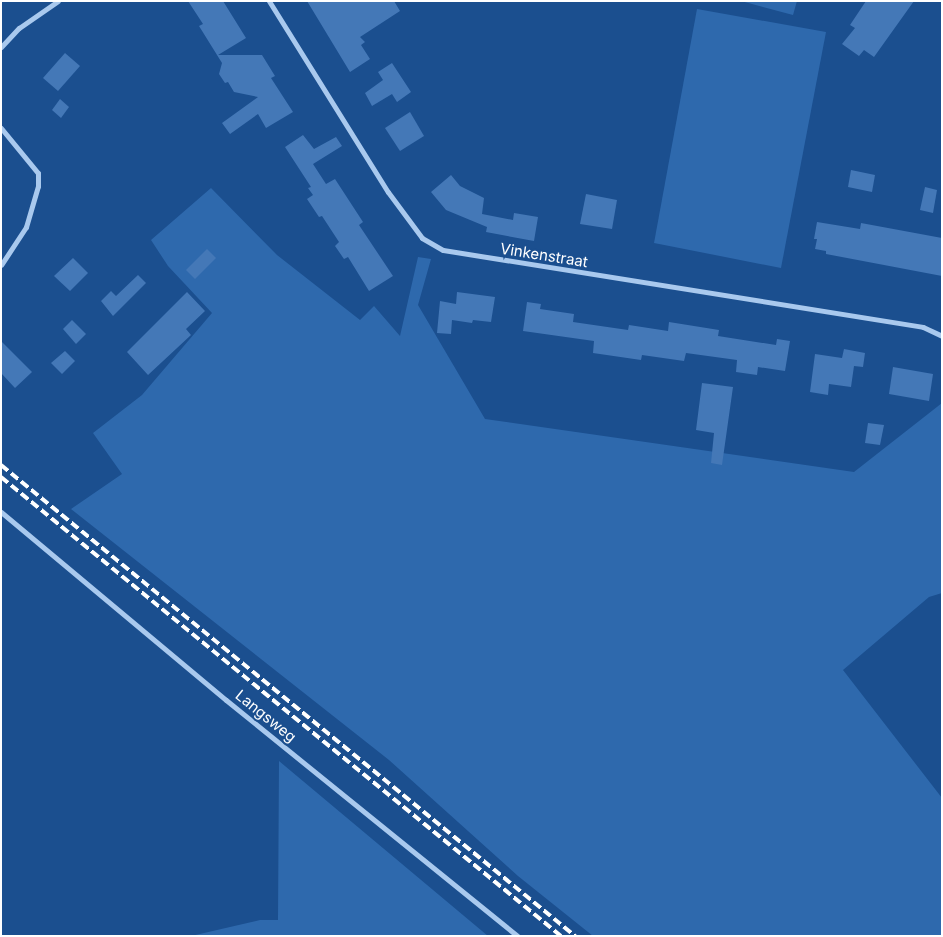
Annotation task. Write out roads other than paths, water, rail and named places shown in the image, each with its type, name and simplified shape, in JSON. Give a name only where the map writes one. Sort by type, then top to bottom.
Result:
[{"type":"street","points":[[1,47],[18,28],[58,1]]},
{"type":"street","name":"Vinkenstraat","points":[[268,1],[388,192],[422,238],[443,250],[923,328],[942,336]]},
{"type":"street","points":[[1,128],[38,172],[38,186],[26,227],[1,265]]},
{"type":"street","name":"Langsweg","points":[[1,512],[226,700],[517,936]]},
{"type":"railway","points":[[1,465],[575,936]]},
{"type":"railway","points":[[1,477],[561,936]]}]
